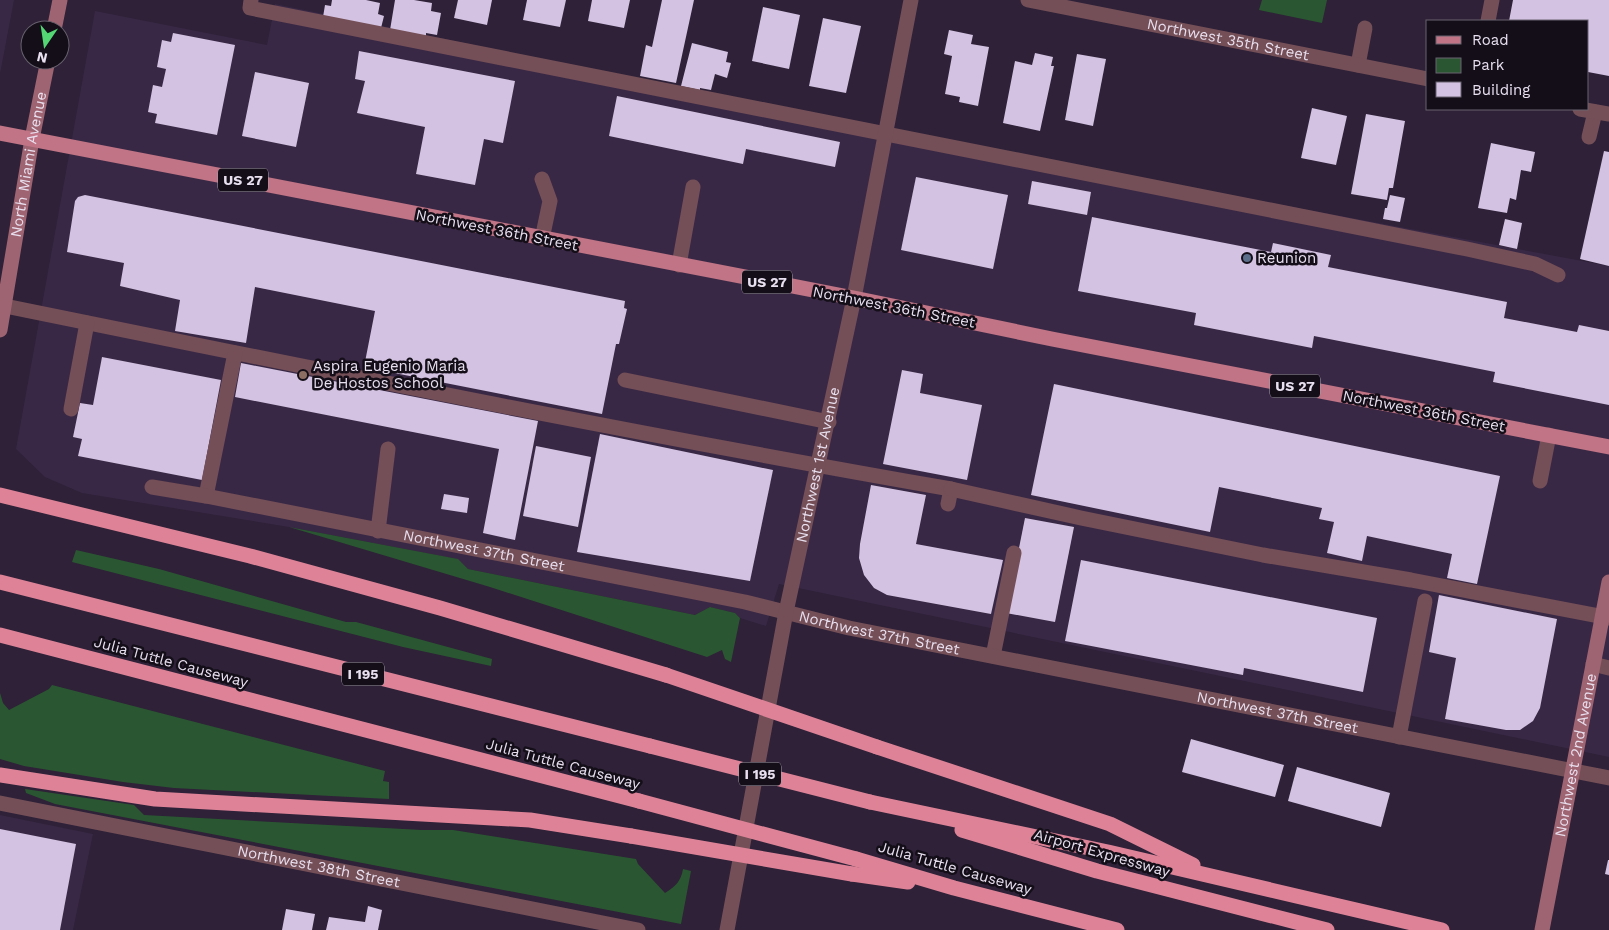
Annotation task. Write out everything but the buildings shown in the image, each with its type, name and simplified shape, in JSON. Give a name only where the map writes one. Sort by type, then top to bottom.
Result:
[{"type":"highway","points":[[0,495],[250,556],[440,608],[666,675],[1110,824],[1217,877]]},
{"type":"highway","name":"I 195","points":[[0,582],[870,802]]},
{"type":"highway","name":"Julia Tuttle Causeway","points":[[0,635],[638,801],[856,859],[954,888],[1117,930]]},
{"type":"highway","points":[[0,775],[154,799],[530,820],[852,874],[954,888]]},
{"type":"highway","points":[[870,802],[1108,852],[1442,930]]},
{"type":"highway","name":"Airport Expressway","points":[[870,802],[1096,871],[1327,930]]},
{"type":"main road","name":"US 27","points":[[0,133],[32,139]]},
{"type":"main road","name":"Northwest 36th Street","points":[[32,139],[854,298],[1609,447]]},
{"type":"street","points":[[56,20],[60,0]]},
{"type":"street","points":[[251,0],[250,8],[886,135],[1467,248],[1535,264],[1558,275]]},
{"type":"street","name":"Northwest 1st Avenue","points":[[726,930],[786,612],[829,422],[911,0]]},
{"type":"street","name":"Northwest 35th Street","points":[[1028,0],[1426,79]]},
{"type":"street","points":[[1488,20],[1492,0]]},
{"type":"street","points":[[1358,65],[1365,28]]},
{"type":"street","name":"North Miami Avenue","points":[[0,330],[32,139],[46,70]]},
{"type":"street","points":[[1589,137],[1595,112]]},
{"type":"street","points":[[542,179],[550,201],[542,239]]},
{"type":"street","points":[[679,265],[693,186]]},
{"type":"street","points":[[5,306],[235,353],[819,466],[951,489],[1263,555],[1410,580],[1606,618]]},
{"type":"street","points":[[71,409],[87,323]]},
{"type":"street","points":[[206,496],[235,353]]},
{"type":"street","points":[[624,380],[829,422]]},
{"type":"street","points":[[1540,481],[1550,435]]},
{"type":"street","points":[[378,531],[388,449]]},
{"type":"street","name":"Northwest 37th Street","points":[[152,487],[745,602],[849,628],[1609,778]]},
{"type":"street","points":[[948,504],[951,489]]},
{"type":"street","points":[[993,656],[1014,554]]},
{"type":"street","name":"Northwest 2nd Avenue","points":[[1542,930],[1593,664],[1606,618],[1609,582]]},
{"type":"street","points":[[1399,737],[1425,601]]},
{"type":"street","points":[[1593,664],[1609,668]]},
{"type":"street","name":"Northwest 38th Street","points":[[0,803],[638,930]]},
{"type":"shaded area","points":[[0,0],[14,0],[0,74]]},
{"type":"shaded area","points":[[275,4],[800,112],[1609,266],[1609,757],[779,584],[766,626],[740,618],[735,613],[710,607],[695,615],[468,569],[457,559],[289,527],[82,493],[45,477],[16,449],[95,11],[267,45]]},
{"type":"shaded area","points":[[0,815],[93,834],[73,930],[0,930]]},
{"type":"green space","points":[[1262,0],[1327,0],[1322,23],[1259,10]]},
{"type":"green space","points":[[289,527],[458,559],[468,569],[695,615],[710,607],[735,613],[740,618],[731,662],[725,659],[722,650],[707,657],[490,587]]},
{"type":"green space","points":[[76,550],[159,569],[346,622],[356,622],[492,659],[491,666],[403,647],[72,562]]},
{"type":"green space","points":[[52,685],[385,771],[383,781],[389,782],[389,799],[174,788],[24,766],[0,759],[0,693],[3,703],[9,710],[49,689]]},
{"type":"green space","points":[[25,789],[134,805],[144,815],[422,830],[453,830],[636,859],[638,864],[665,893],[677,883],[683,869],[691,871],[681,924],[55,804],[26,793]]},
{"type":"place","name":"Reunion","points":[[1247,258]]},
{"type":"place","name":"Aspira Eugenio Maria De Hostos School","points":[[303,375]]}]
